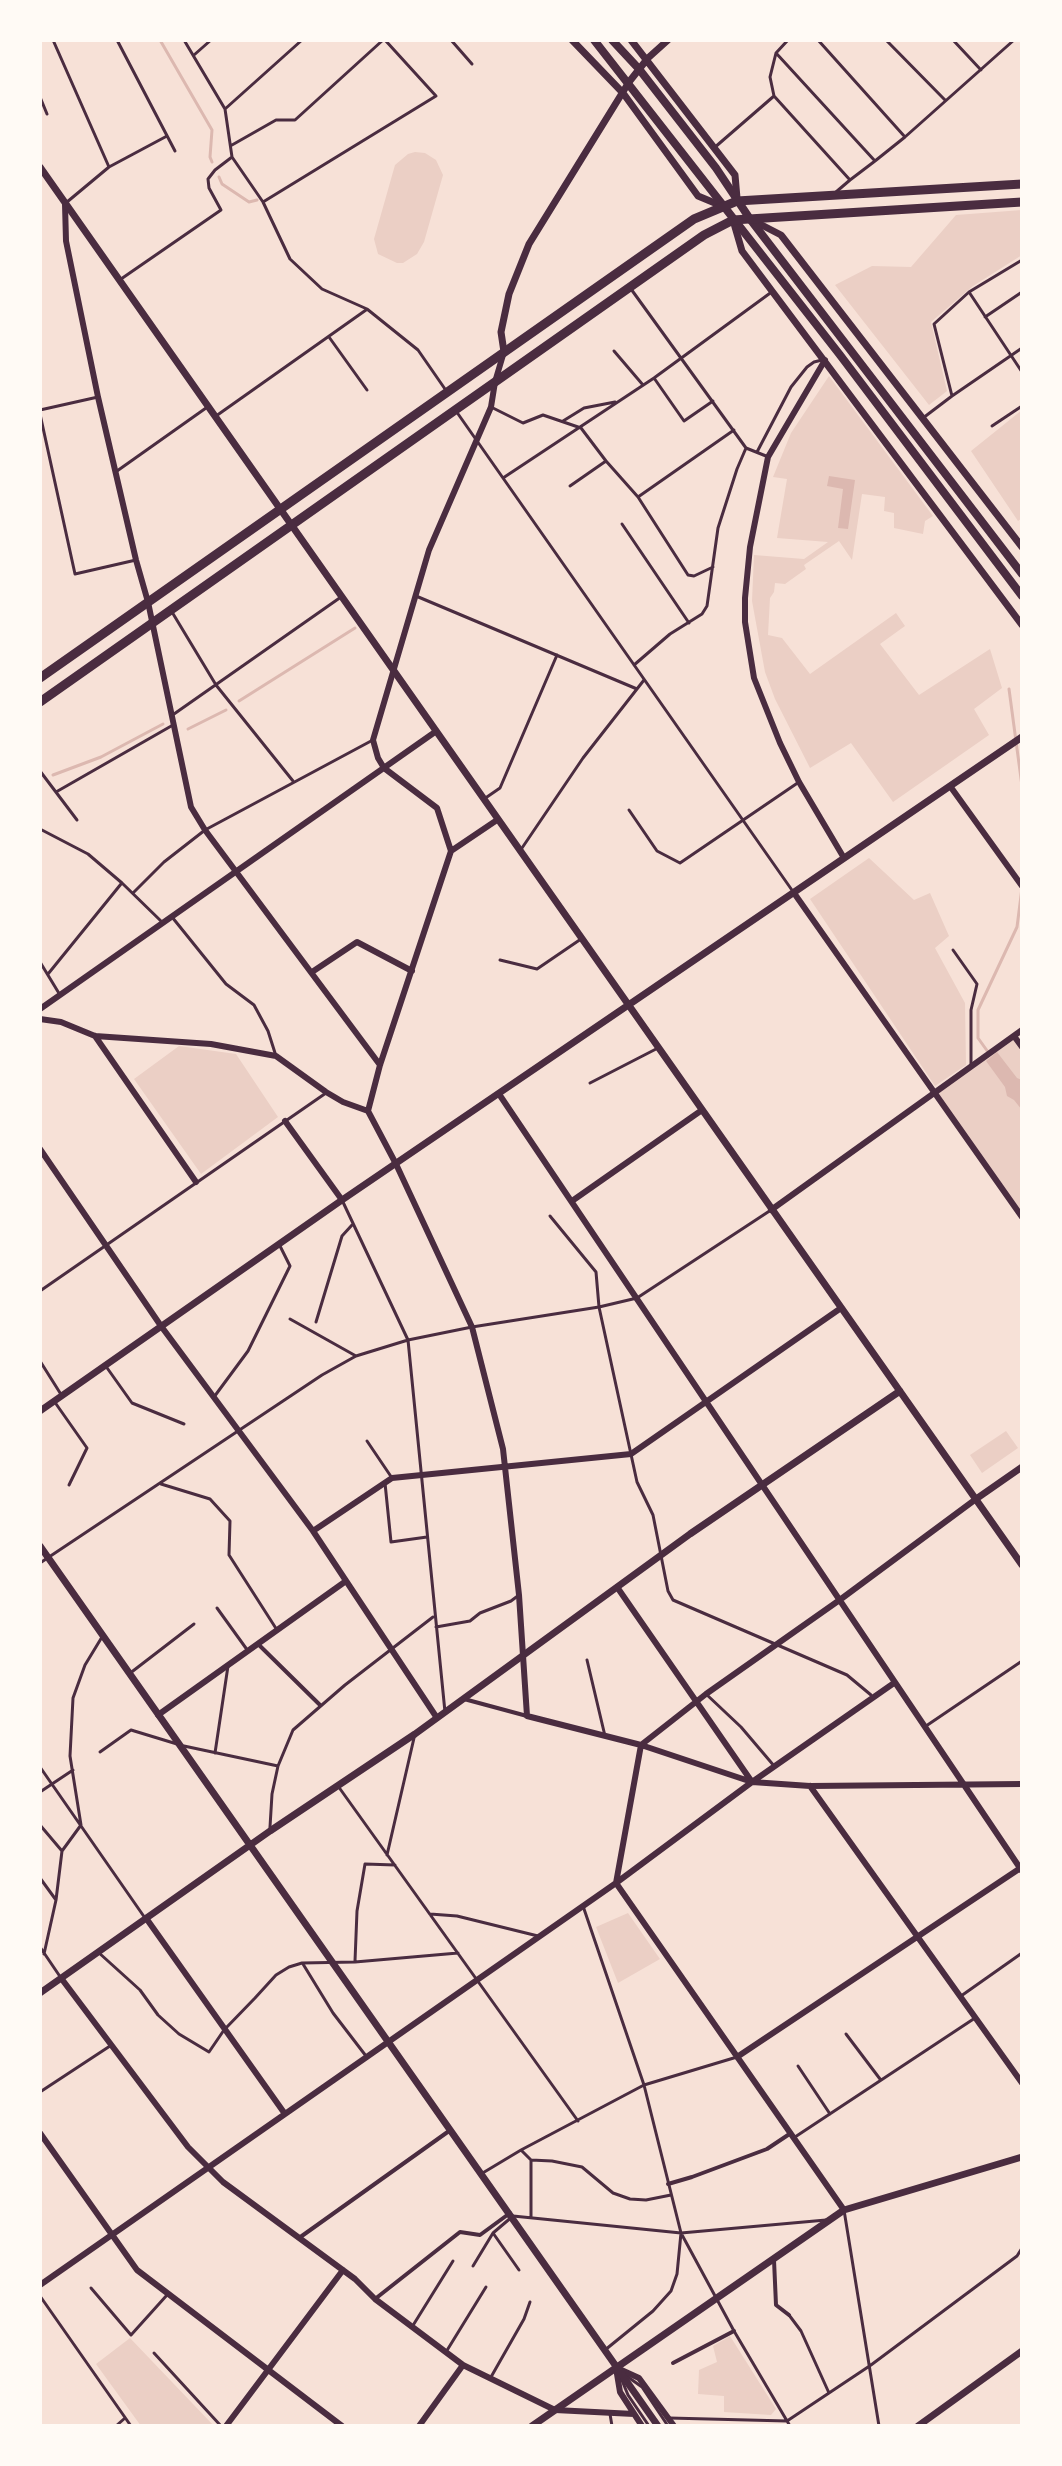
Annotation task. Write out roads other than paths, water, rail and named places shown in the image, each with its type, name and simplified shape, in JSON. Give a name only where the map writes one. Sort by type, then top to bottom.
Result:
[{"type":"main road","points":[[594,40],[840,355],[1022,596]]},
{"type":"main road","points":[[612,40],[639,69],[716,168],[750,219],[1022,574]]},
{"type":"main road","points":[[42,674],[694,219],[737,201],[1022,184]]},
{"type":"main road","points":[[40,702],[704,235],[733,220],[1022,202]]},
{"type":"street","points":[[572,40],[623,93],[698,196],[722,206]]},
{"type":"street","points":[[631,40],[648,58],[735,175],[737,201]]},
{"type":"street","points":[[368,1111],[380,1065],[451,851],[437,808],[384,768],[373,740],[429,550],[491,407],[504,352],[501,332],[509,294],[529,244],[629,82],[648,58],[668,40]]},
{"type":"street","points":[[40,167],[1022,1565]]},
{"type":"street","points":[[65,204],[66,241],[98,397],[148,602],[191,807],[380,1065]]},
{"type":"street","points":[[750,219],[781,235],[1022,547]]},
{"type":"street","points":[[733,220],[742,251],[1022,625]]},
{"type":"street","points":[[825,360],[768,457],[750,547],[745,622],[754,678],[799,782],[844,858]]},
{"type":"street","points":[[40,1009],[435,732]]},
{"type":"street","points":[[40,1411],[342,1200],[1022,737]]},
{"type":"street","points":[[950,786],[1022,886]]},
{"type":"street","points":[[451,851],[497,820]]},
{"type":"street","points":[[794,893],[1022,1217]]},
{"type":"street","points":[[312,972],[357,942],[412,971]]},
{"type":"street","points":[[40,1019],[61,1022],[95,1036],[211,1044],[276,1056],[326,1092],[368,1111],[472,1327],[503,1449],[519,1595],[527,1716]]},
{"type":"street","points":[[771,1210],[1022,1030]]},
{"type":"street","points":[[95,1036],[196,1182]]},
{"type":"street","points":[[1014,1036],[1022,1047]]},
{"type":"street","points":[[499,1094],[841,1599],[923,1728],[1021,1869],[737,2057]]},
{"type":"street","points":[[572,1201],[702,1110]]},
{"type":"street","points":[[285,1121],[342,1200]]},
{"type":"street","points":[[40,1149],[161,1326],[313,1531],[437,1718]]},
{"type":"street","points":[[313,1531],[389,1480],[631,1454],[841,1308]]},
{"type":"street","points":[[40,1993],[270,1831],[415,1734],[617,1587],[900,1391]]},
{"type":"street","points":[[844,2210],[616,1883],[641,1745],[706,1694],[1022,1467]]},
{"type":"street","points":[[40,1546],[658,2426]]},
{"type":"street","points":[[158,1715],[346,1581]]},
{"type":"street","points":[[617,1587],[752,1782]]},
{"type":"street","points":[[258,1644],[320,1705]]},
{"type":"street","points":[[40,2285],[616,1883],[752,1782],[894,1683]]},
{"type":"street","points":[[464,1699],[641,1745],[752,1782],[810,1786],[1022,1784]]},
{"type":"street","points":[[810,1786],[1022,2083]]},
{"type":"street","points":[[146,1918],[285,2114]]},
{"type":"street","points":[[61,1978],[188,2147],[223,2182],[343,2270],[375,2299],[463,2365],[555,2410],[634,2414]]},
{"type":"street","points":[[299,2238],[449,2131]]},
{"type":"street","points":[[40,2133],[137,2270],[342,2426]]},
{"type":"street","points":[[668,2184],[767,2149],[793,2135]]},
{"type":"street","points":[[532,2426],[717,2301],[844,2210],[1022,2157]]},
{"type":"street","points":[[375,2299],[460,2232],[480,2235],[512,2215]]},
{"type":"street","points":[[774,2258],[776,2305],[789,2315]]},
{"type":"street","points":[[224,2426],[270,2370],[343,2270]]},
{"type":"street","points":[[673,2363],[734,2331]]},
{"type":"street","points":[[918,2426],[1022,2351]]},
{"type":"street","points":[[419,2426],[463,2365]]},
{"type":"street","points":[[616,2368],[620,2392],[642,2426]]},
{"type":"street","points":[[616,2368],[639,2378],[674,2426]]},
{"type":"lane","points":[[53,40],[109,167]]},
{"type":"lane","points":[[117,40],[175,151]]},
{"type":"lane","points":[[184,40],[225,109],[232,157],[263,202],[290,259],[322,289],[367,309],[418,350],[447,392]]},
{"type":"lane","points":[[194,55],[211,40]]},
{"type":"lane","points":[[225,109],[302,40]]},
{"type":"lane","points":[[230,146],[276,120],[295,120],[384,40],[436,96],[263,202]]},
{"type":"lane","points":[[451,40],[472,64]]},
{"type":"lane","points":[[788,40],[776,53],[770,77],[774,96],[850,180]]},
{"type":"lane","points":[[818,40],[905,137]]},
{"type":"lane","points":[[886,40],[945,101]]},
{"type":"lane","points":[[953,40],[981,70]]},
{"type":"lane","points":[[833,196],[1014,40]]},
{"type":"lane","points":[[776,53],[875,161]]},
{"type":"lane","points":[[714,148],[774,96]]},
{"type":"lane","points":[[40,97],[47,114]]},
{"type":"lane","points":[[65,204],[109,167],[167,136]]},
{"type":"lane","points":[[120,280],[221,210],[209,188],[208,179],[232,157]]},
{"type":"lane","points":[[952,396],[934,324],[969,292],[1022,260]]},
{"type":"lane","points":[[630,287],[746,448],[768,457]]},
{"type":"lane","points":[[503,478],[654,378],[773,291]]},
{"type":"lane","points":[[969,292],[1022,372]]},
{"type":"lane","points":[[985,317],[1022,292]]},
{"type":"lane","points":[[216,416],[367,309]]},
{"type":"lane","points":[[329,337],[367,390]]},
{"type":"lane","points":[[923,418],[1022,348]]},
{"type":"lane","points":[[614,351],[643,385]]},
{"type":"lane","points":[[757,452],[791,387],[814,362],[825,360]]},
{"type":"lane","points":[[654,378],[684,421],[713,401]]},
{"type":"lane","points":[[98,397],[40,412],[75,574],[136,560]]},
{"type":"lane","points":[[563,421],[584,408],[617,402]]},
{"type":"lane","points":[[115,472],[209,406]]},
{"type":"lane","points":[[992,426],[1022,406]]},
{"type":"lane","points":[[491,407],[523,423],[543,415],[581,428],[638,497],[688,575],[694,576],[713,567]]},
{"type":"lane","points":[[456,410],[794,893]]},
{"type":"lane","points":[[638,497],[734,430]]},
{"type":"lane","points":[[634,665],[707,606],[724,506],[746,448]]},
{"type":"lane","points":[[570,486],[606,461]]},
{"type":"lane","points":[[622,524],[689,623]]},
{"type":"lane","points":[[416,596],[637,689]]},
{"type":"lane","points":[[56,792],[172,721],[216,685],[341,597]]},
{"type":"lane","points":[[171,610],[216,685],[293,781]]},
{"type":"lane","points":[[483,800],[500,788],[557,655]]},
{"type":"lane","points":[[519,851],[583,758],[644,680]]},
{"type":"lane","points":[[133,893],[164,862],[205,830],[373,740]]},
{"type":"lane","points":[[40,771],[77,820]]},
{"type":"lane","points":[[629,810],[657,851],[680,863],[799,782]]},
{"type":"lane","points":[[40,829],[88,854],[163,923]]},
{"type":"lane","points":[[48,974],[122,883]]},
{"type":"lane","points":[[172,916],[226,984],[254,1005],[268,1031],[276,1056]]},
{"type":"lane","points":[[500,960],[537,969],[581,939]]},
{"type":"lane","points":[[953,950],[977,984],[971,1010],[971,1066]]},
{"type":"lane","points":[[40,962],[60,995]]},
{"type":"lane","points":[[590,1083],[658,1048]]},
{"type":"lane","points":[[40,1291],[326,1092]]},
{"type":"lane","points":[[342,1200],[408,1340],[445,1712]]},
{"type":"lane","points":[[40,1563],[356,1356],[408,1340],[637,1298],[771,1210]]},
{"type":"lane","points":[[550,1216],[596,1272],[599,1307],[637,1482],[653,1515],[668,1591],[673,1600],[847,1675],[873,1697]]},
{"type":"lane","points":[[316,1322],[342,1236],[353,1224]]},
{"type":"lane","points":[[214,1397],[248,1351],[290,1266],[279,1244]]},
{"type":"lane","points":[[290,1319],[356,1356]]},
{"type":"lane","points":[[40,1361],[62,1396]]},
{"type":"lane","points":[[105,1365],[132,1403],[184,1424]]},
{"type":"lane","points":[[54,1401],[87,1448],[69,1485]]},
{"type":"lane","points":[[367,1441],[389,1480],[391,1542],[427,1537]]},
{"type":"lane","points":[[160,1483],[210,1499],[230,1521],[229,1555],[277,1630]]},
{"type":"lane","points":[[436,1627],[470,1621],[519,1595]]},
{"type":"lane","points":[[217,1608],[248,1651]]},
{"type":"lane","points":[[270,1831],[272,1794],[278,1766],[293,1730],[320,1705],[434,1616]]},
{"type":"lane","points":[[129,1674],[194,1624]]},
{"type":"lane","points":[[44,1954],[56,1900],[62,1851],[81,1825],[70,1756],[73,1698],[85,1665],[103,1636]]},
{"type":"lane","points":[[587,1660],[605,1736]]},
{"type":"lane","points":[[923,1728],[1022,1661]]},
{"type":"lane","points":[[215,1753],[228,1665]]},
{"type":"lane","points":[[706,1694],[741,1727],[775,1767]]},
{"type":"lane","points":[[100,1752],[131,1730],[179,1745],[278,1766]]},
{"type":"lane","points":[[387,1855],[415,1734]]},
{"type":"lane","points":[[40,1767],[146,1918]]},
{"type":"lane","points":[[40,1792],[73,1770]]},
{"type":"lane","points":[[338,1786],[578,2121]]},
{"type":"lane","points":[[40,1825],[62,1851]]},
{"type":"lane","points":[[355,1962],[357,1911],[365,1864],[395,1865]]},
{"type":"lane","points":[[40,1878],[56,1900]]},
{"type":"lane","points":[[582,1904],[644,2085],[681,2233],[790,2426]]},
{"type":"lane","points":[[430,1914],[457,1916],[538,1936]]},
{"type":"lane","points":[[40,1947],[61,1978]]},
{"type":"lane","points":[[98,1952],[140,1990],[158,2015],[179,2034],[209,2052],[224,2030],[276,1975],[302,1963],[458,1953]]},
{"type":"lane","points":[[961,1996],[1022,1953]]},
{"type":"lane","points":[[302,1963],[333,2013],[366,2056]]},
{"type":"lane","points":[[793,2135],[830,2114],[976,2017]]},
{"type":"lane","points":[[846,2034],[881,2080]]},
{"type":"lane","points":[[40,2092],[112,2045]]},
{"type":"lane","points":[[481,2174],[644,2085],[737,2057]]},
{"type":"lane","points":[[798,2066],[830,2114]]},
{"type":"lane","points":[[521,2150],[531,2160],[582,2167],[613,2193],[630,2199],[646,2200],[671,2195]]},
{"type":"lane","points":[[531,2160],[531,2218]]},
{"type":"lane","points":[[844,2210],[879,2426]]},
{"type":"lane","points":[[473,2266],[493,2233],[512,2215],[681,2233],[829,2220]]},
{"type":"lane","points":[[493,2233],[519,2270]]},
{"type":"lane","points":[[604,2351],[653,2311],[671,2291],[677,2274],[681,2233]]},
{"type":"lane","points":[[669,2418],[787,2421],[871,2365],[1017,2256],[1022,2248]]},
{"type":"lane","points":[[412,2327],[453,2261]]},
{"type":"lane","points":[[446,2352],[486,2287]]},
{"type":"lane","points":[[91,2288],[131,2335],[167,2295]]},
{"type":"lane","points":[[40,2296],[131,2426]]},
{"type":"lane","points":[[490,2379],[524,2319],[530,2302]]},
{"type":"lane","points":[[789,2315],[801,2331],[829,2394]]},
{"type":"lane","points":[[154,2353],[224,2426]]},
{"type":"lane","points":[[616,2368],[628,2395],[649,2426]]},
{"type":"lane","points":[[616,2368],[642,2387],[668,2426]]},
{"type":"lane","points":[[610,2414],[612,2426]]},
{"type":"lane","points":[[116,2426],[125,2418]]},
{"type":"waterway","points":[[160,40],[212,130],[212,162]]},
{"type":"waterway","points":[[219,177],[222,184],[249,202],[257,200]]},
{"type":"waterway","points":[[239,701],[355,628]]},
{"type":"waterway","points":[[1009,689],[1022,786]]},
{"type":"waterway","points":[[188,729],[226,710]]},
{"type":"waterway","points":[[53,775],[101,757],[163,724]]},
{"type":"waterway","points":[[988,1052],[978,1038],[978,1010],[1017,927],[1022,888]]}]
